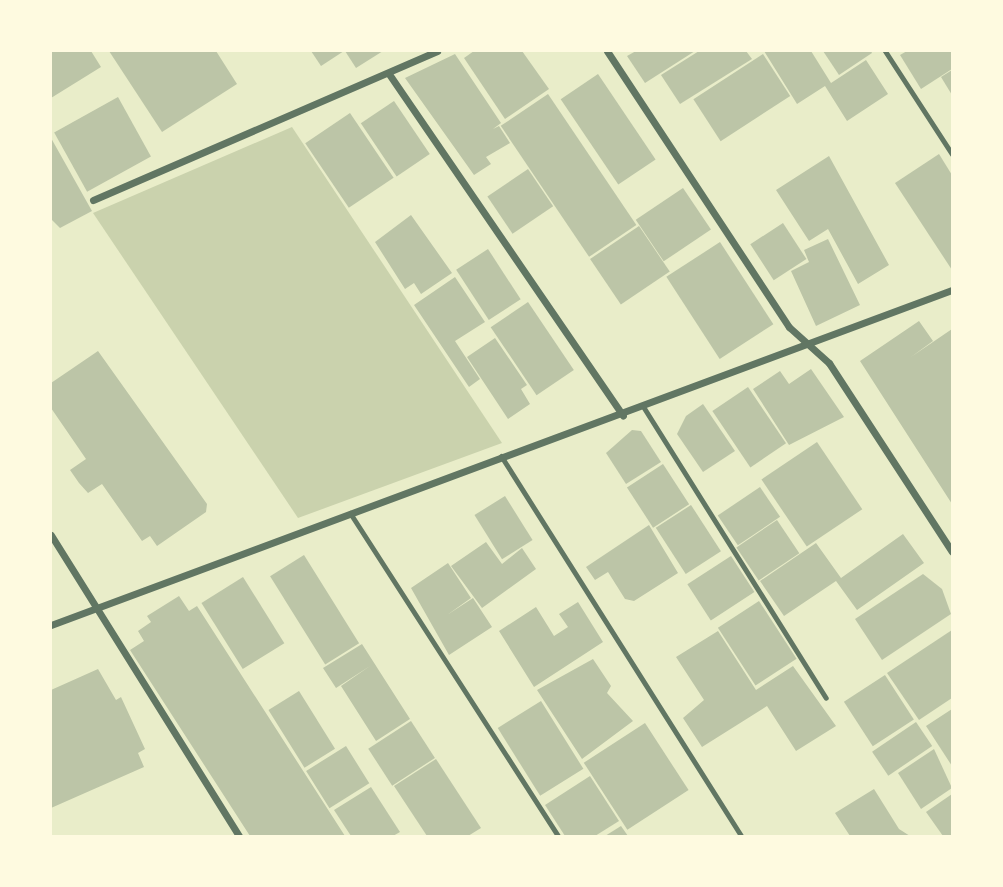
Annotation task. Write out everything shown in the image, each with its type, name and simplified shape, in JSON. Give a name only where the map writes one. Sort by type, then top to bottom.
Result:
[{"type":"street","points":[[93,200],[437,51]]},
{"type":"street","points":[[607,51],[789,327],[813,343],[952,552]]},
{"type":"street","points":[[389,74],[623,416]]},
{"type":"street","points":[[51,625],[501,456],[623,416],[952,290]]},
{"type":"street","points":[[51,535],[239,836]]},
{"type":"lane","points":[[885,51],[952,154]]},
{"type":"lane","points":[[643,408],[826,698]]},
{"type":"lane","points":[[501,456],[741,836]]},
{"type":"lane","points":[[350,513],[558,836]]},
{"type":"green space","points":[[292,127],[502,443],[298,518],[93,213]]},
{"type":"building","points":[[51,51],[91,51],[101,67],[51,98]]},
{"type":"building","points":[[109,51],[216,51],[237,84],[162,132]]},
{"type":"building","points":[[311,51],[344,51],[321,66]]},
{"type":"building","points":[[345,51],[383,51],[356,68]]},
{"type":"building","points":[[474,51],[522,51],[549,89],[505,119],[464,58]]},
{"type":"building","points":[[636,51],[695,51],[645,83],[627,56]]},
{"type":"building","points":[[699,51],[746,51],[752,59],[680,104],[661,75]]},
{"type":"building","points":[[764,51],[811,51],[831,83],[866,60],[888,94],[847,121],[825,86],[797,104]]},
{"type":"building","points":[[823,51],[871,51],[872,53],[839,75]]},
{"type":"building","points":[[907,51],[952,51],[952,69],[921,89],[900,55]]},
{"type":"building","points":[[455,54],[501,123],[493,129],[499,126],[510,143],[486,157],[491,164],[474,175],[405,78]]},
{"type":"building","points":[[763,54],[790,96],[721,141],[693,99]]},
{"type":"building","points":[[952,70],[952,95],[941,77]]},
{"type":"building","points":[[598,74],[656,159],[618,185],[561,99]]},
{"type":"building","points":[[548,94],[636,225],[589,257],[501,126]]},
{"type":"building","points":[[118,97],[151,156],[87,192],[54,132]]},
{"type":"building","points":[[394,101],[430,154],[397,176],[361,123]]},
{"type":"building","points":[[350,113],[394,178],[349,208],[305,143]]},
{"type":"building","points":[[51,138],[92,211],[60,228],[51,219]]},
{"type":"building","points":[[939,154],[952,175],[952,270],[895,183]]},
{"type":"building","points":[[829,156],[889,265],[858,284],[828,229],[809,241],[776,190]]},
{"type":"building","points":[[528,169],[553,206],[513,234],[487,196]]},
{"type":"building","points":[[683,188],[711,229],[664,261],[636,220]]},
{"type":"building","points":[[411,215],[452,273],[421,294],[414,283],[405,289],[375,242]]},
{"type":"building","points":[[783,223],[806,259],[774,280],[750,244]]},
{"type":"building","points":[[639,226],[670,272],[621,305],[590,259]]},
{"type":"building","points":[[828,239],[860,305],[816,326],[791,271],[809,262],[804,250]]},
{"type":"building","points":[[720,242],[773,324],[720,359],[666,277]]},
{"type":"building","points":[[488,249],[521,299],[489,320],[456,270]]},
{"type":"building","points":[[455,277],[485,322],[455,341],[480,379],[469,387],[414,305]]},
{"type":"building","points":[[528,302],[574,370],[537,395],[491,327]]},
{"type":"building","points":[[919,321],[933,341],[911,357],[952,329],[952,504],[860,361]]},
{"type":"building","points":[[495,338],[527,385],[521,389],[530,404],[508,419],[467,357]]},
{"type":"building","points":[[98,351],[207,504],[206,512],[157,546],[150,536],[142,541],[102,484],[88,493],[79,483],[70,470],[86,459],[51,408],[51,383]]},
{"type":"building","points":[[811,369],[844,417],[789,445],[753,389],[780,371],[789,384]]},
{"type":"building","points":[[748,387],[786,443],[750,467],[712,411]]},
{"type":"building","points":[[703,404],[735,451],[703,472],[677,434],[686,416]]},
{"type":"building","points":[[632,430],[641,431],[661,462],[626,484],[606,453]]},
{"type":"building","points":[[817,442],[862,509],[807,547],[761,479]]},
{"type":"building","points":[[663,464],[689,504],[653,528],[627,487]]},
{"type":"building","points":[[760,487],[780,517],[738,545],[718,516]]},
{"type":"building","points":[[505,496],[533,540],[502,559],[474,515]]},
{"type":"building","points":[[691,505],[721,551],[686,574],[656,528]]},
{"type":"building","points":[[777,520],[799,553],[759,581],[736,547]]},
{"type":"building","points":[[649,525],[678,573],[634,601],[625,599],[608,572],[595,580],[586,567]]},
{"type":"building","points":[[903,534],[924,563],[857,610],[836,581],[784,616],[760,581],[816,543],[841,578]]},
{"type":"building","points":[[486,542],[502,564],[522,548],[536,569],[482,608],[451,566]]},
{"type":"building","points":[[304,555],[359,643],[325,664],[270,576]]},
{"type":"building","points":[[731,556],[754,592],[711,620],[687,584]]},
{"type":"building","points":[[448,563],[471,598],[447,615],[473,598],[492,627],[449,655],[411,588]]},
{"type":"building","points":[[923,574],[942,589],[951,614],[882,660],[855,619]]},
{"type":"building","points":[[243,577],[284,643],[243,669],[201,603]]},
{"type":"building","points":[[179,596],[189,611],[197,606],[345,836],[250,836],[130,650],[144,641],[138,631],[151,622],[147,616]]},
{"type":"building","points":[[759,601],[797,659],[755,686],[718,628]]},
{"type":"building","points":[[578,602],[603,642],[534,687],[499,631],[536,607],[554,636],[568,627],[559,614]]},
{"type":"building","points":[[952,630],[952,698],[919,720],[887,673]]},
{"type":"building","points":[[718,631],[756,690],[793,666],[836,726],[796,751],[767,706],[702,747],[683,718],[704,700],[676,657]]},
{"type":"building","points":[[362,644],[410,719],[376,741],[341,686],[370,666],[336,688],[323,668]]},
{"type":"building","points":[[593,659],[611,686],[607,693],[633,721],[582,759],[537,690]]},
{"type":"building","points":[[98,669],[116,700],[121,697],[145,749],[138,753],[144,767],[51,808],[51,690]]},
{"type":"building","points":[[885,675],[914,719],[873,746],[844,702]]},
{"type":"building","points":[[299,691],[335,749],[305,768],[268,710]]},
{"type":"building","points":[[541,701],[583,769],[540,796],[498,728]]},
{"type":"building","points":[[952,709],[952,766],[926,726]]},
{"type":"building","points":[[411,721],[435,758],[392,786],[368,749]]},
{"type":"building","points":[[916,722],[932,746],[888,776],[872,752]]},
{"type":"building","points":[[645,723],[689,790],[627,830],[584,763]]},
{"type":"building","points":[[346,746],[369,783],[329,808],[306,771]]},
{"type":"building","points":[[934,749],[952,788],[921,809],[898,773]]},
{"type":"building","points":[[436,759],[481,828],[468,836],[427,836],[394,786]]},
{"type":"building","points":[[590,776],[619,821],[595,836],[565,836],[545,805]]},
{"type":"building","points":[[371,787],[400,832],[393,836],[351,836],[334,810]]},
{"type":"building","points":[[874,789],[899,829],[910,836],[850,836],[835,813]]},
{"type":"building","points":[[952,794],[952,836],[943,836],[926,812]]},
{"type":"building","points":[[621,826],[628,836],[605,836]]}]
